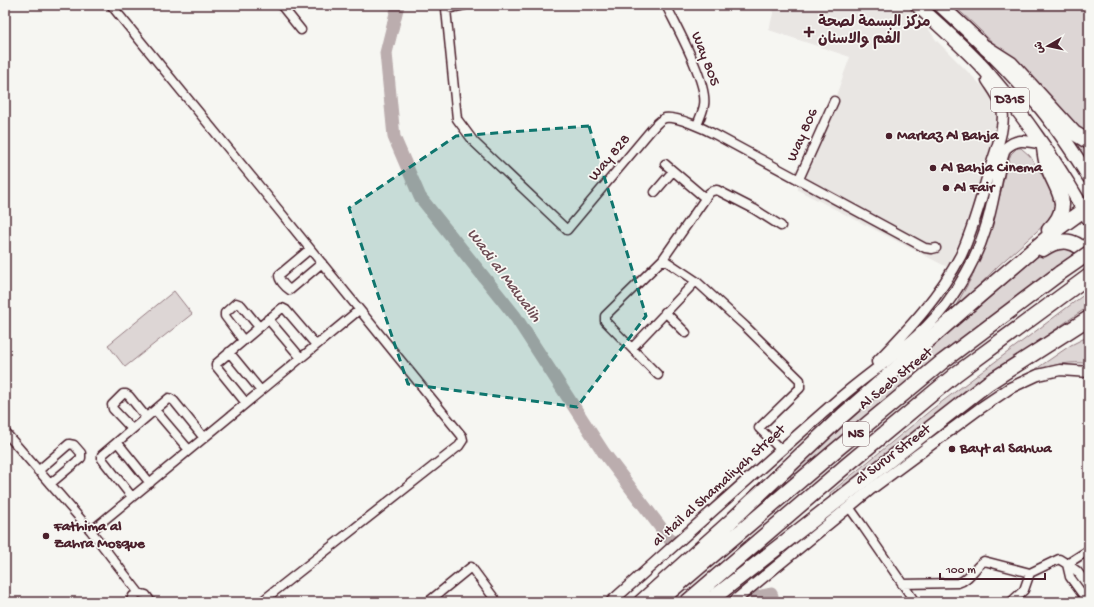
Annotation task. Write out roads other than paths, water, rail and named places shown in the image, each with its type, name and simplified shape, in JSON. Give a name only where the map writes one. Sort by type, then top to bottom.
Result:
[{"type":"highway","points":[[986,48],[1010,64],[1074,133],[1089,142]]},
{"type":"highway","points":[[995,283],[1008,264],[1054,225],[1063,208],[1061,196],[1047,166],[1043,146]]},
{"type":"highway","points":[[641,602],[731,521],[843,414],[1060,228],[1087,212]]},
{"type":"highway","points":[[1008,273],[1027,262],[1050,244],[1059,241],[1067,241],[1077,245],[1085,251],[1089,257]]},
{"type":"highway","name":"Al Seeb Street","points":[[658,602],[936,367],[1060,273],[1089,253]]},
{"type":"highway","name":"N5","points":[[687,602],[956,374],[1089,276]]},
{"type":"highway","points":[[1034,353],[1051,337],[1089,310]]},
{"type":"highway","points":[[708,602],[988,383],[1089,318]]},
{"type":"highway","points":[[988,383],[1015,373],[1089,328]]},
{"type":"main road","name":"D315","points":[[917,5],[983,69],[1016,107],[1087,212]]},
{"type":"main road","name":"D315","points":[[940,5],[986,48],[1040,107],[1067,143],[1089,177]]},
{"type":"street","points":[[111,5],[462,436],[463,440],[461,445],[261,602]]},
{"type":"street","points":[[281,5],[301,30]]},
{"type":"street","name":"Way 828","points":[[464,5],[445,7],[457,119],[474,142],[567,230],[660,120],[664,118],[672,118],[716,134],[925,248],[936,248]]},
{"type":"street","name":"Way 805","points":[[666,5],[690,54],[704,93],[704,105],[697,126]]},
{"type":"street","name":"al Hail al Shamaliyah Street","points":[[846,393],[914,324],[933,300],[961,255],[971,231],[1002,124],[1002,106],[987,80],[983,69]]},
{"type":"street","name":"Way 806","points":[[799,179],[834,101]]},
{"type":"street","name":"al Hail al Shamaliyah Street","points":[[611,602],[781,450],[846,393],[902,348],[941,312],[967,271],[985,231],[1005,149],[1010,144],[1017,141],[1025,141],[1043,146]]},
{"type":"street","points":[[665,164],[706,198]]},
{"type":"street","points":[[655,192],[673,171]]},
{"type":"street","points":[[658,375],[604,321],[604,318],[663,259],[712,191],[717,190],[754,209],[781,226]]},
{"type":"street","points":[[971,231],[977,238],[979,246]]},
{"type":"street","points":[[310,249],[279,275],[280,279],[290,290],[322,264]]},
{"type":"street","points":[[663,259],[696,281],[746,326],[800,380],[800,388],[759,428],[781,450]]},
{"type":"street","points":[[632,348],[696,281]]},
{"type":"street","points":[[243,340],[225,316],[236,303],[241,305],[259,327]]},
{"type":"street","points":[[246,403],[216,366],[216,364],[268,319],[284,308],[316,345]]},
{"type":"street","points":[[90,531],[359,310]]},
{"type":"street","points":[[665,312],[686,332]]},
{"type":"street","points":[[268,319],[301,358]]},
{"type":"street","points":[[229,352],[261,391]]},
{"type":"street","name":"al Surur Street","points":[[733,602],[870,489],[966,418],[1010,388],[1038,375],[1060,370],[1089,372]]},
{"type":"street","points":[[132,429],[113,409],[112,405],[118,398],[123,394],[129,396],[146,417]]},
{"type":"street","points":[[132,497],[102,459],[102,455],[169,398],[174,401],[204,438]]},
{"type":"street","points":[[155,410],[189,450]]},
{"type":"street","points":[[5,432],[90,531],[139,593]]},
{"type":"street","points":[[117,442],[150,482]]},
{"type":"street","points":[[38,471],[70,444],[74,445],[81,453],[81,458],[50,484]]},
{"type":"street","points":[[848,507],[915,602]]},
{"type":"street","points":[[1067,564],[1089,550]]},
{"type":"street","points":[[902,584],[964,582],[984,561],[1030,573],[1058,559],[1077,571],[1089,587]]},
{"type":"street","points":[[1067,564],[1070,577],[1086,599],[1086,602]]},
{"type":"street","points":[[428,602],[471,567],[497,602]]},
{"type":"street","points":[[1011,602],[1024,590],[1030,573]]},
{"type":"street","points":[[130,602],[133,596],[139,593],[146,594],[151,602]]},
{"type":"waterway","name":"Wadi al Mawalih","points":[[398,5],[386,53],[394,137],[420,197],[515,316],[604,453],[671,541]]},
{"type":"waterway","name":"Wadi al Mawalih","points":[[734,602],[771,594],[772,596]]},
{"type":"place","name":"مركز البسمة لصحة الفم والاسنان","points":[[809,32]]},
{"type":"place","name":"Markaz Al Bahja","points":[[889,136]]},
{"type":"place","name":"Al Bahja Cinema","points":[[933,168]]},
{"type":"place","name":"Al Fair","points":[[946,188]]},
{"type":"place","name":"Bayt al Sahwa","points":[[952,449]]},
{"type":"place","name":"Fathima al Zahra Mosque","points":[[46,536]]}]
